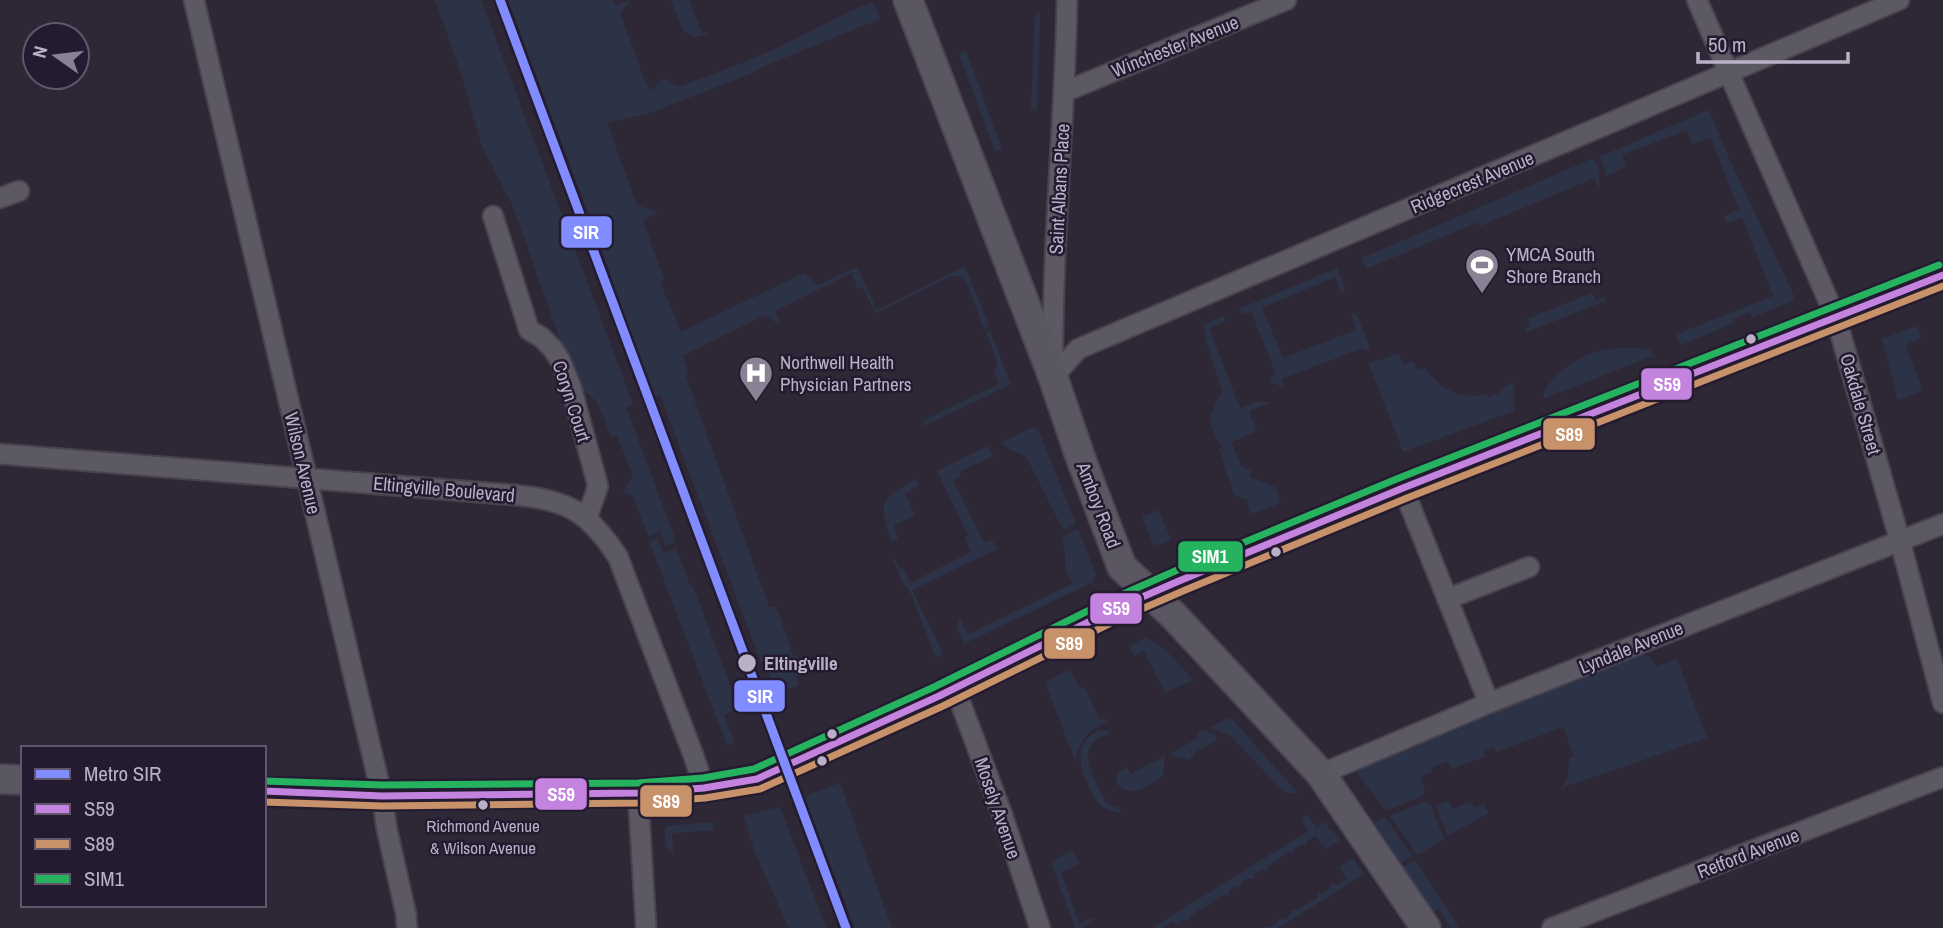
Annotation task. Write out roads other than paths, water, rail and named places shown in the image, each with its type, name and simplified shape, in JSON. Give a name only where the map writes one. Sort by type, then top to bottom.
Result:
[{"type":"main road","name":"Amboy Road","points":[[908,0],[1054,377],[1081,459],[1122,567],[1174,616],[1321,774],[1426,928]]},
{"type":"main road","points":[[266,791],[382,796],[638,793],[704,789],[757,779],[1150,594],[1403,488],[1943,275]]},
{"type":"main road","points":[[0,779],[21,780]]},
{"type":"street","name":"Wilson Avenue","points":[[194,0],[382,796],[407,928]]},
{"type":"street","name":"Saint Albans Place","points":[[1054,377],[1053,285],[1067,0]]},
{"type":"street","name":"Winchester Avenue","points":[[1064,92],[1286,0]]},
{"type":"street","name":"Oakdale Street","points":[[1698,0],[1836,318],[1900,541],[1943,704]]},
{"type":"street","name":"Ridgecrest Avenue","points":[[1054,377],[1078,349],[1899,0]]},
{"type":"street","points":[[0,198],[19,191]]},
{"type":"street","name":"Coryn Court","points":[[493,216],[529,330],[553,349],[571,387],[598,486],[587,518]]},
{"type":"street","name":"Eltingville Boulevard","points":[[0,454],[543,497],[565,505],[587,518],[618,557],[704,789]]},
{"type":"street","points":[[1403,488],[1489,703]]},
{"type":"street","name":"Lyndale Avenue","points":[[1321,774],[1489,703],[1943,524]]},
{"type":"street","points":[[1447,599],[1529,567]]},
{"type":"street","name":"Mosely Avenue","points":[[955,688],[1002,814],[1040,928]]},
{"type":"street","name":"Retford Avenue","points":[[1552,928],[1943,777]]},
{"type":"street","points":[[638,793],[646,928]]},
{"type":"metro line","name":"SIR","points":[[500,0],[846,928]]},
{"type":"place","name":"YMCA South Shore Branch","points":[[1482,295]]},
{"type":"place","name":"Northwell Health Physician Partners","points":[[756,403]]},
{"type":"place","name":"Eltingville","points":[[747,663]]},
{"type":"place","name":"Richmond Avenue & Wilson Avenue","points":[[483,805]]}]
